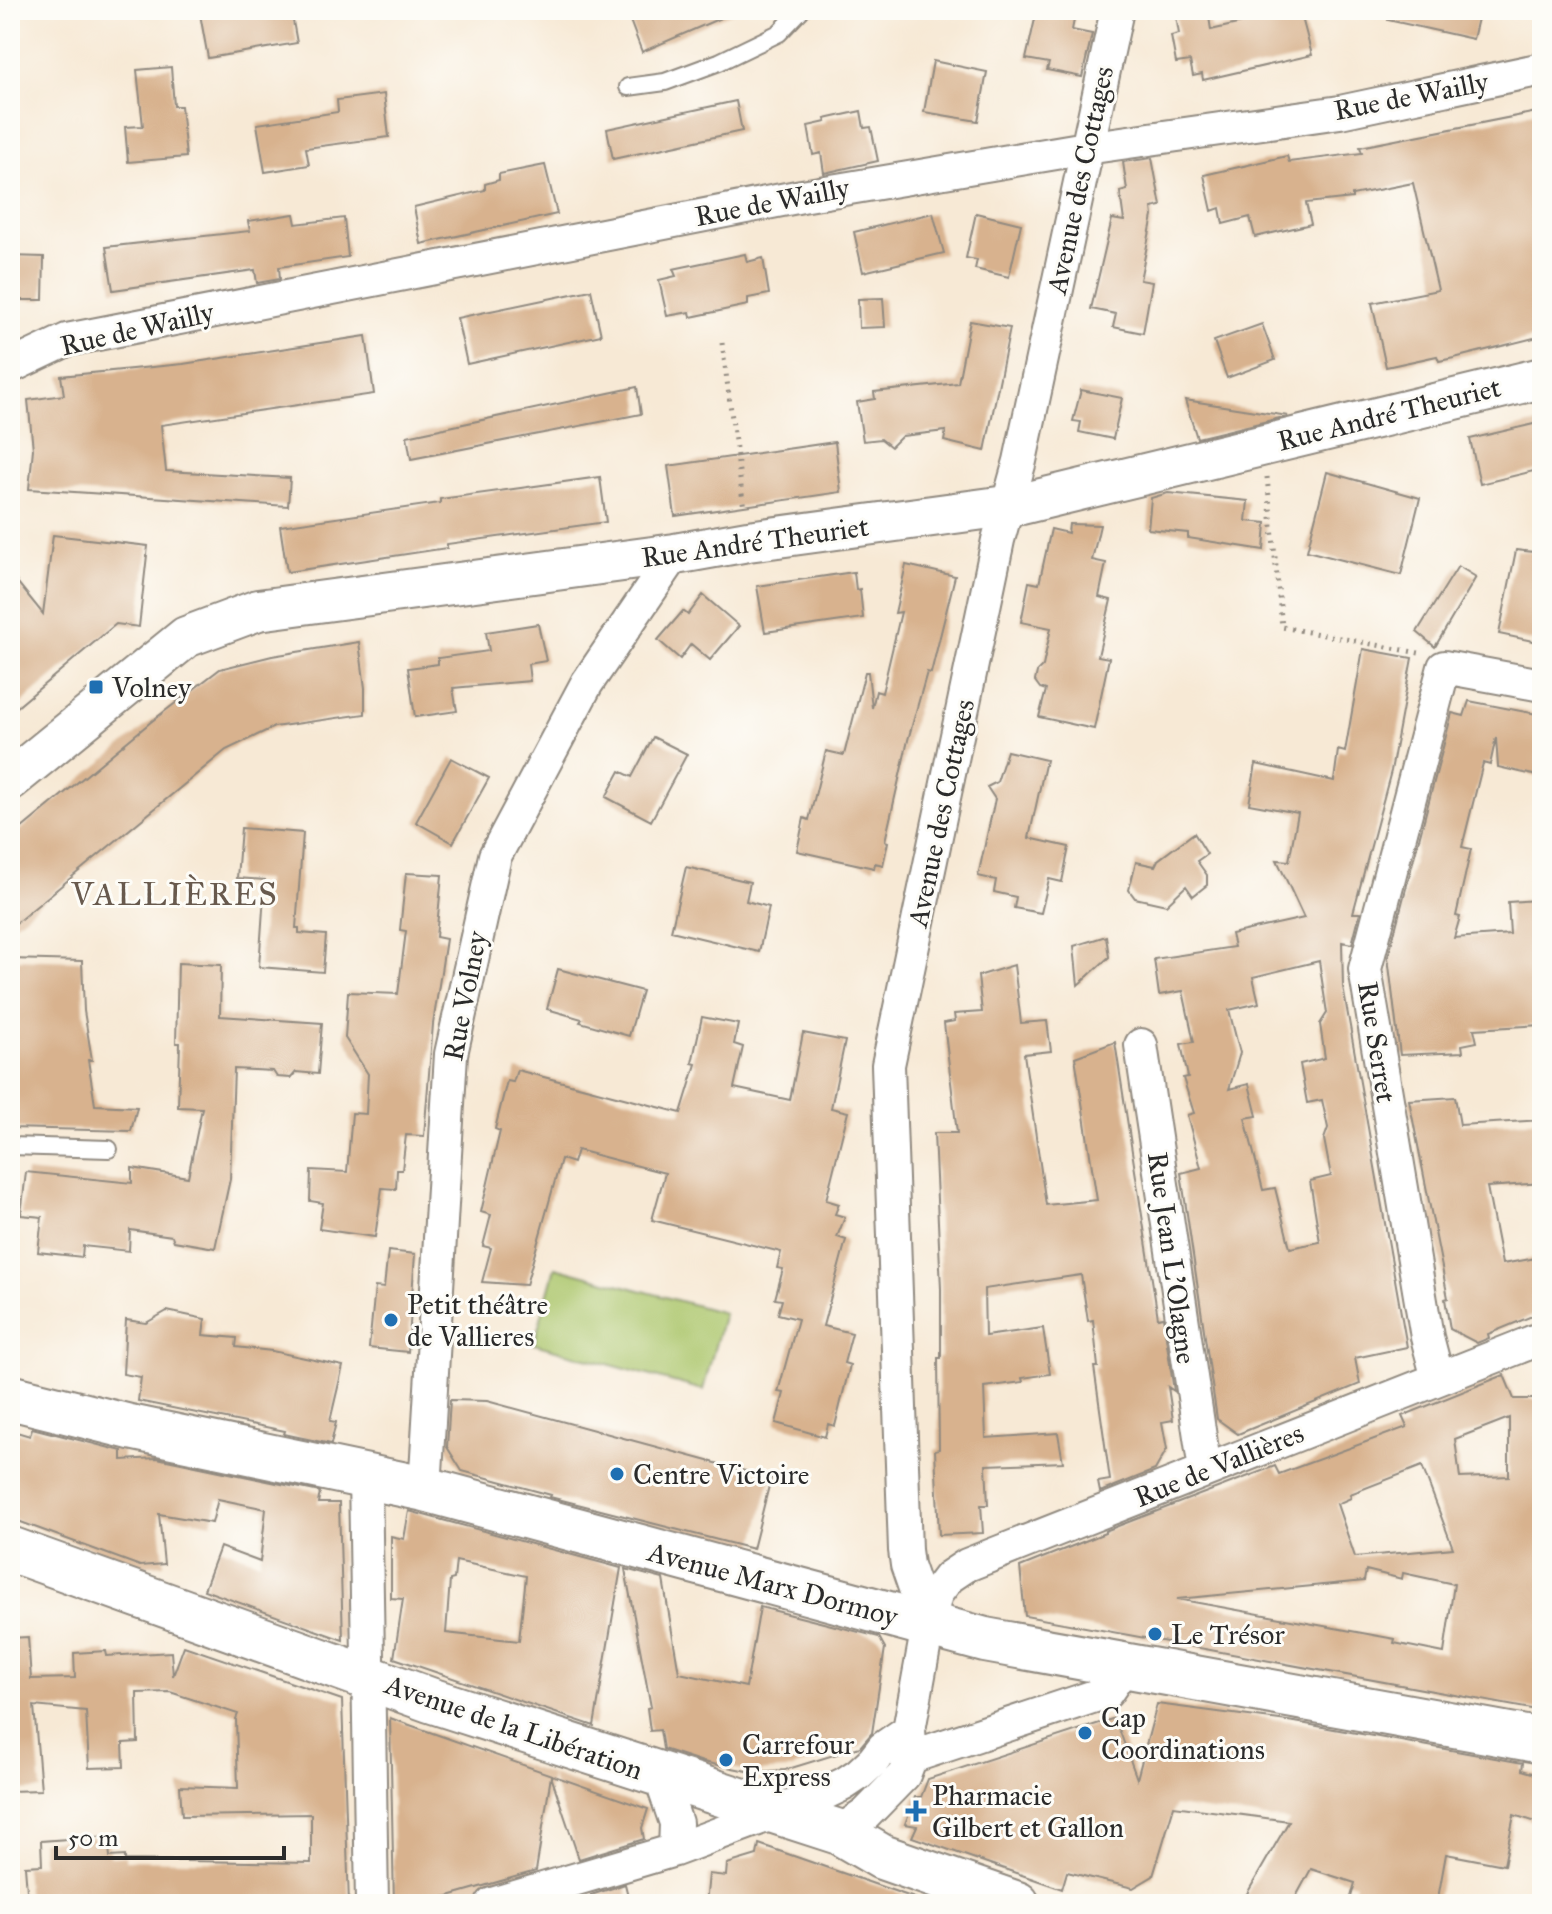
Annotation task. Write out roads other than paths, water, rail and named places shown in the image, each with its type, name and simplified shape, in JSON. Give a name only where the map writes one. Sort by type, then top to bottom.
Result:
[{"type":"main road","name":"Avenue Marx Dormoy","points":[[10,1397],[130,1427],[425,1489],[995,1642],[1542,1741]]},
{"type":"main road","name":"Avenue de la Libération","points":[[10,1549],[367,1678],[839,1832],[882,1857],[1017,1904]]},
{"type":"street","name":"Avenue des Cottages","points":[[928,1626],[907,1565],[905,1550],[888,1065],[998,540],[1020,461],[1117,10]]},
{"type":"street","name":"Rue de Wailly","points":[[10,367],[67,340],[802,196],[1086,148],[1340,112],[1542,69]]},
{"type":"street","name":"Rue André Theuriet","points":[[10,780],[186,637],[258,610],[1008,506],[1542,378]]},
{"type":"street","name":"Rue Volney","points":[[425,1489],[451,1054],[495,856],[587,683],[675,554]]},
{"type":"street","name":"Rue Serret","points":[[1438,1379],[1427,1337],[1365,969],[1444,667],[1542,685]]},
{"type":"street","name":"Rue Jean L'Olagne","points":[[1141,1045],[1205,1470]]},
{"type":"street","name":"Rue de Vallières","points":[[910,1743],[936,1594],[949,1577],[967,1565],[1542,1338]]},
{"type":"street","points":[[365,1475],[372,1904]]},
{"type":"street","points":[[492,1904],[675,1850],[817,1797],[844,1784],[873,1761],[883,1748],[1107,1692],[1118,1676],[1118,1664]]},
{"type":"street","points":[[839,1832],[866,1814],[904,1775],[910,1743]]},
{"type":"street","points":[[660,1776],[676,1823],[675,1850]]},
{"type":"lane","points":[[628,87],[665,82],[719,62],[779,33],[801,10]]},
{"type":"lane","points":[[10,1146],[109,1149]]},
{"type":"railway","points":[[10,15],[24,10]]},
{"type":"place","name":"Volney","points":[[96,687]]},
{"type":"place","name":"Petit théâtre de Vallieres","points":[[391,1320]]},
{"type":"place","name":"Centre Victoire","points":[[617,1474]]},
{"type":"place","name":"Le Trésor","points":[[1155,1634]]},
{"type":"place","name":"Cap Coordinations","points":[[1085,1733]]},
{"type":"place","name":"Carrefour Express","points":[[726,1760]]},
{"type":"place","name":"Pharmacie Gilbert et Gallon","points":[[916,1811]]},
{"type":"district","name":"VALLIÈRES","points":[[175,894]]}]
